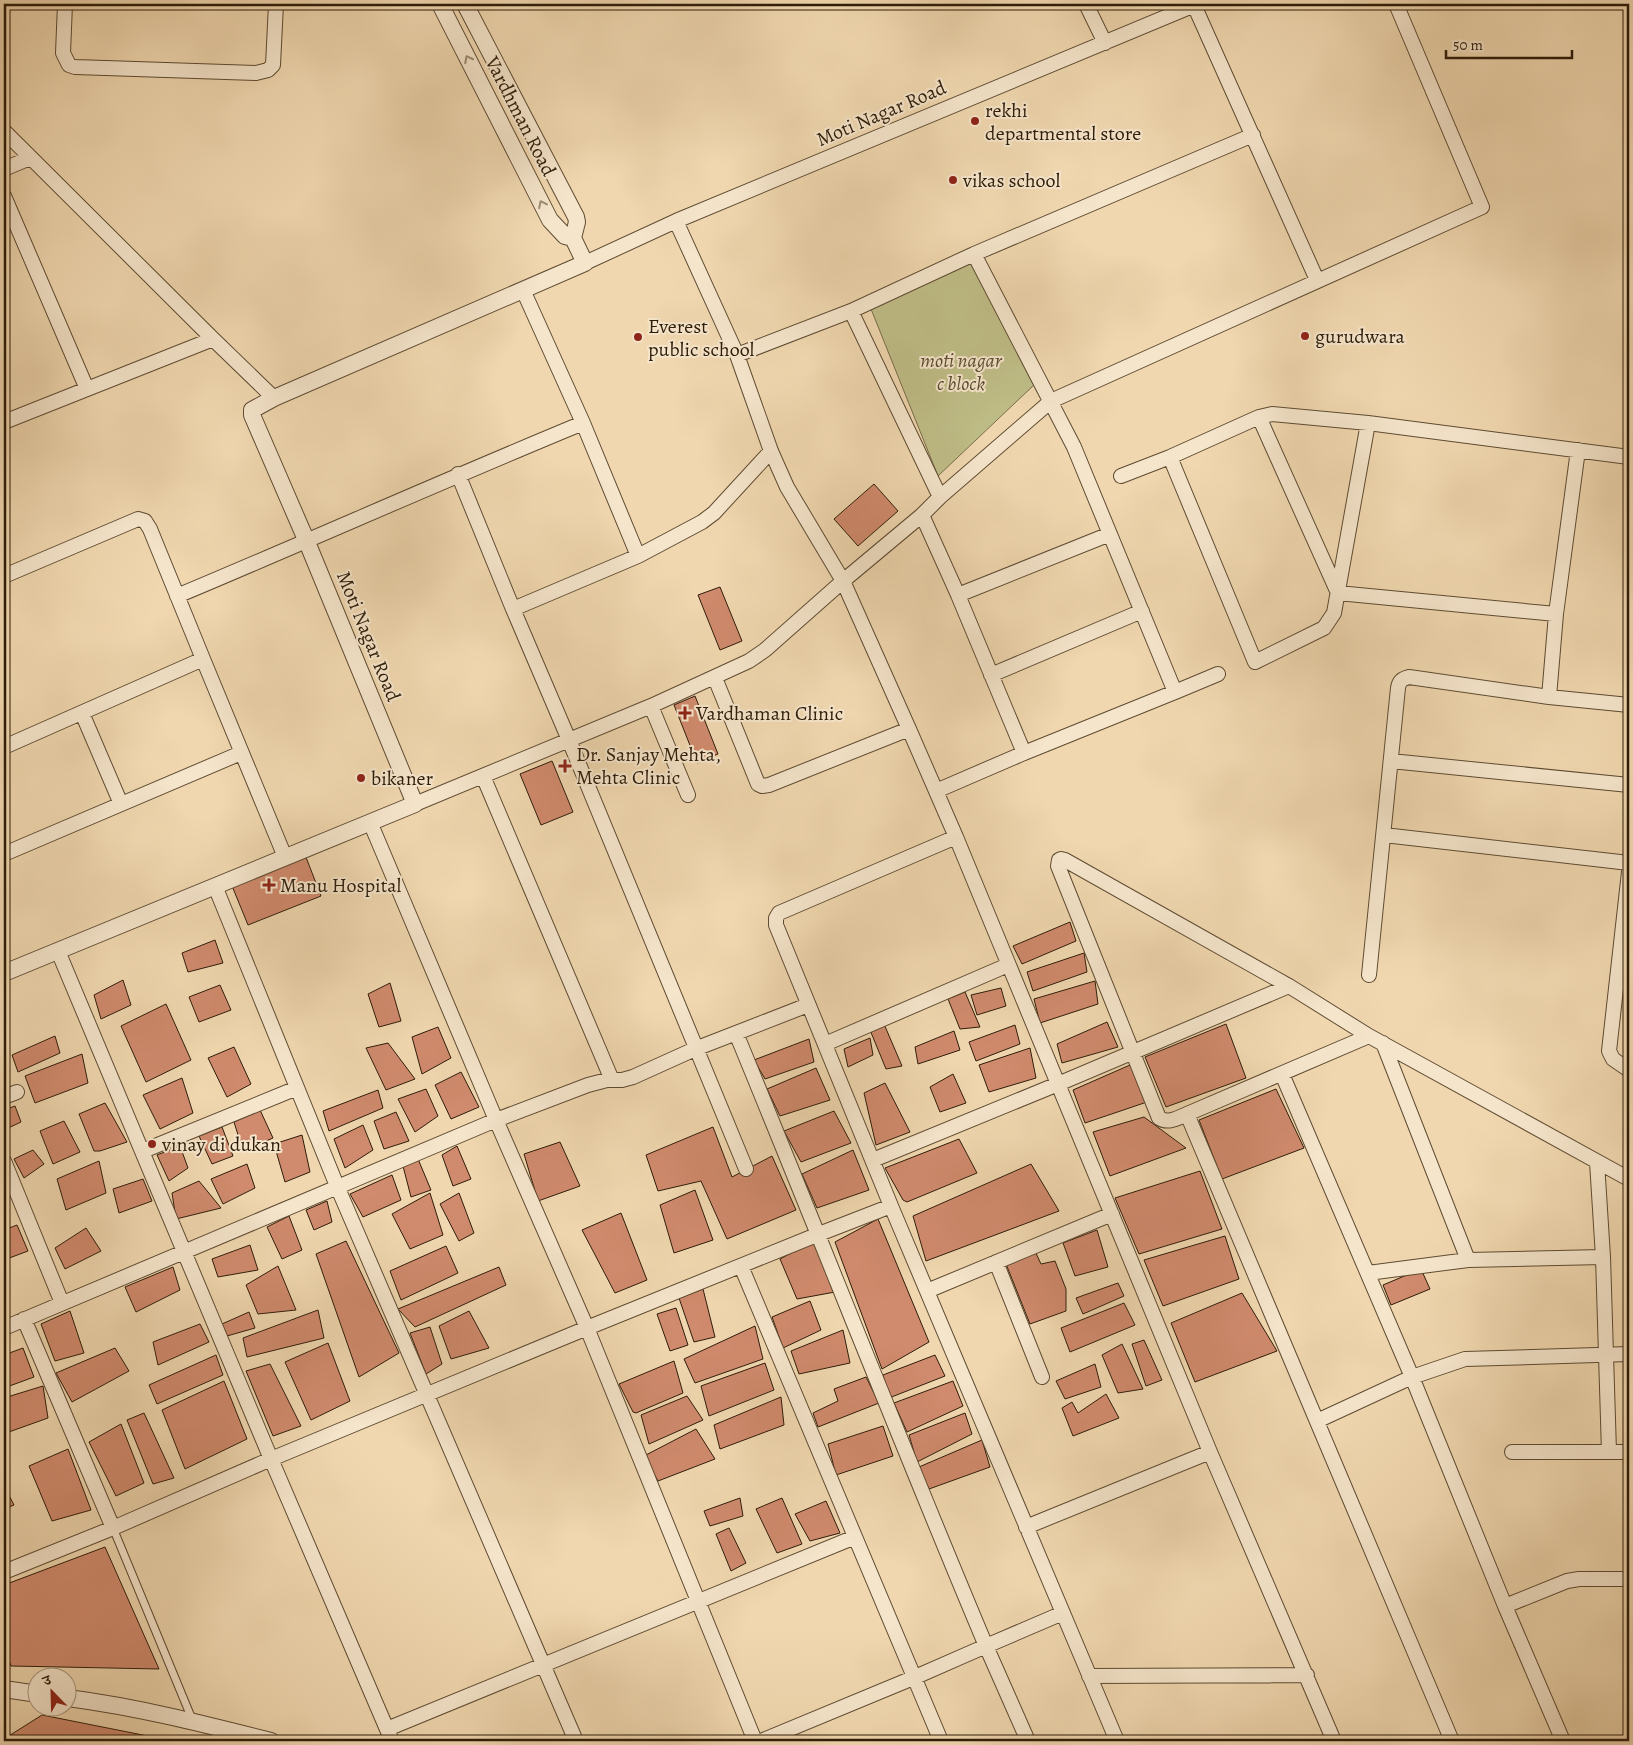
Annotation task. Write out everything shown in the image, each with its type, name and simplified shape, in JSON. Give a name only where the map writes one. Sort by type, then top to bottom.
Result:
[{"type":"street","points":[[65,4],[63,53],[69,65],[75,67],[256,73],[268,70],[273,65],[276,4]]},
{"type":"street","name":"Vardhman Road","points":[[440,4],[550,220],[565,236],[573,238]]},
{"type":"street","points":[[465,4],[576,217],[577,222],[573,238],[585,263]]},
{"type":"street","points":[[1086,4],[1105,43]]},
{"type":"street","points":[[1195,4],[1317,280]]},
{"type":"street","name":"Moti Nagar Road","points":[[415,804],[307,542],[252,415],[252,410],[256,406],[585,263],[676,221],[1195,4]]},
{"type":"street","points":[[4,974],[651,706],[715,678],[748,661],[764,650],[922,515],[940,497],[1051,401],[1482,207],[1396,4]]},
{"type":"street","points":[[4,131],[213,340],[274,398]]},
{"type":"street","points":[[737,355],[851,310],[974,254],[1253,136]]},
{"type":"street","points":[[4,169],[30,158]]},
{"type":"street","points":[[4,196],[87,389]]},
{"type":"street","points":[[676,221],[737,355],[771,451],[791,493],[843,581],[909,728],[956,837],[1210,1452],[1334,1741]]},
{"type":"street","points":[[974,254],[1078,455],[1175,692]]},
{"type":"street","points":[[523,290],[583,423],[638,556]]},
{"type":"street","points":[[851,310],[940,497]]},
{"type":"street","points":[[4,422],[213,340]]},
{"type":"street","points":[[1121,476],[1170,457],[1259,417],[1272,414],[1368,423],[1629,457]]},
{"type":"street","points":[[1259,417],[1338,593]]},
{"type":"street","points":[[177,596],[307,542],[458,474],[583,423]]},
{"type":"street","points":[[1170,457],[1255,662],[1324,628],[1334,612],[1368,423]]},
{"type":"street","points":[[1549,697],[1556,614],[1578,450]]},
{"type":"street","points":[[513,609],[638,556],[685,533],[714,513],[771,451]]},
{"type":"street","points":[[458,474],[746,1169]]},
{"type":"street","points":[[922,515],[958,595],[1024,753]]},
{"type":"street","points":[[4,576],[138,519],[145,521],[150,529],[285,857]]},
{"type":"street","points":[[958,595],[1110,534]]},
{"type":"street","points":[[1338,593],[1556,614]]},
{"type":"street","points":[[992,675],[1142,611]]},
{"type":"street","points":[[4,747],[202,659]]},
{"type":"street","points":[[936,791],[1218,674]]},
{"type":"street","points":[[1369,975],[1399,682],[1409,677],[1549,697],[1629,705]]},
{"type":"street","points":[[715,678],[758,784],[762,786],[769,785],[909,728]]},
{"type":"street","points":[[651,706],[688,796]]},
{"type":"street","points":[[82,713],[121,804]]},
{"type":"street","points":[[4,854],[241,753]]},
{"type":"street","points":[[1391,761],[1629,785]]},
{"type":"street","points":[[483,776],[612,1080]]},
{"type":"street","points":[[370,822],[496,1120],[587,1328],[755,1741]]},
{"type":"street","points":[[1384,835],[1629,863]]},
{"type":"street","points":[[956,837],[779,913],[776,918],[776,925],[891,1206],[1117,1741]]},
{"type":"street","points":[[1369,1036],[1187,1114],[1169,1121],[1163,1121],[1159,1118],[1057,863],[1061,859],[1288,986],[1369,1036],[1629,1179]]},
{"type":"street","points":[[1629,872],[1609,1051],[1613,1059],[1629,1070]]},
{"type":"street","points":[[215,886],[337,1186],[576,1741]]},
{"type":"street","points":[[58,951],[143,1151],[183,1251],[389,1735],[543,1666],[698,1600],[855,1537]]},
{"type":"street","points":[[825,1044],[1008,965]]},
{"type":"street","points":[[873,1160],[1288,986]]},
{"type":"street","points":[[4,1328],[496,1120],[588,1085],[607,1080],[622,1080],[633,1077],[695,1049],[808,1005]]},
{"type":"street","points":[[736,1033],[936,1526],[1028,1741]]},
{"type":"street","points":[[1383,1043],[1468,1260]]},
{"type":"street","points":[[1282,1074],[1412,1377],[1505,1606],[1563,1741]]},
{"type":"street","points":[[143,1151],[297,1088]]},
{"type":"street","points":[[1187,1114],[1452,1741]]},
{"type":"street","points":[[4,1161],[62,1302]]},
{"type":"street","points":[[1597,1162],[1603,1257],[1608,1452]]},
{"type":"street","points":[[4,1572],[587,1328],[891,1206]]},
{"type":"street","points":[[927,1291],[1112,1214]]},
{"type":"street","points":[[1368,1273],[1468,1260],[1603,1257]]},
{"type":"street","points":[[996,1262],[1042,1377]]},
{"type":"street","points":[[741,1266],[941,1741]]},
{"type":"street","points":[[24,1319],[113,1528]]},
{"type":"street","points":[[1317,1421],[1412,1377],[1465,1359],[1629,1354]]},
{"type":"street","points":[[1026,1527],[1210,1452]]},
{"type":"street","points":[[1512,1452],[1629,1452]]},
{"type":"street","points":[[1505,1606],[1567,1581],[1579,1579],[1629,1579]]},
{"type":"street","points":[[761,1741],[1063,1613]]},
{"type":"street","points":[[1089,1676],[1307,1675]]},
{"type":"street","points":[[4,1689],[28,1693]]},
{"type":"street","points":[[78,1699],[192,1720],[271,1741]]},
{"type":"lane","points":[[113,1528],[192,1720]]},
{"type":"green space","name":"moti nagar c block","points":[[968,258],[1035,384],[938,476],[869,304]]},
{"type":"building","points":[[874,484],[898,511],[858,546],[834,519]]},
{"type":"building","points":[[720,587],[742,641],[720,650],[698,595]]},
{"type":"building","points":[[695,696],[718,754],[697,763],[674,705]]},
{"type":"building","points":[[552,761],[573,812],[541,825],[520,774]]},
{"type":"building","points":[[304,852],[321,896],[248,925],[230,881]]},
{"type":"building","points":[[1070,922],[1076,941],[1022,964],[1013,946]]},
{"type":"building","points":[[215,940],[223,963],[188,972],[182,953]]},
{"type":"building","points":[[1084,953],[1087,972],[1033,991],[1027,972]]},
{"type":"building","points":[[123,980],[131,1005],[101,1019],[94,995]]},
{"type":"building","points":[[1095,981],[1098,1004],[1040,1023],[1034,999]]},
{"type":"building","points":[[390,983],[401,1021],[379,1027],[368,994]]},
{"type":"building","points":[[220,985],[231,1010],[199,1022],[189,997]]},
{"type":"building","points":[[1001,988],[1006,1006],[977,1015],[971,995]]},
{"type":"building","points":[[965,992],[980,1027],[960,1029],[948,999]]},
{"type":"building","points":[[166,1004],[191,1060],[146,1082],[121,1026]]},
{"type":"building","points":[[1107,1022],[1118,1047],[1062,1063],[1057,1044]]},
{"type":"building","points":[[884,1024],[902,1066],[886,1069],[870,1030]]},
{"type":"building","points":[[1226,1024],[1246,1078],[1166,1107],[1145,1057]]},
{"type":"building","points":[[1015,1025],[1020,1044],[976,1061],[969,1042]]},
{"type":"building","points":[[438,1027],[451,1058],[422,1074],[412,1037]]},
{"type":"building","points":[[954,1031],[960,1050],[918,1064],[915,1047]]},
{"type":"building","points":[[55,1036],[60,1053],[18,1072],[12,1055]]},
{"type":"building","points":[[870,1038],[873,1055],[848,1067],[844,1049]]},
{"type":"building","points":[[809,1039],[814,1062],[765,1079],[754,1060]]},
{"type":"building","points":[[388,1043],[415,1079],[386,1090],[366,1048]]},
{"type":"building","points":[[234,1047],[251,1084],[227,1097],[208,1058]]},
{"type":"building","points":[[1030,1048],[1036,1078],[989,1092],[979,1065]]},
{"type":"building","points":[[82,1054],[88,1083],[35,1103],[25,1076]]},
{"type":"building","points":[[1130,1065],[1147,1102],[1085,1123],[1073,1090]]},
{"type":"building","points":[[816,1068],[830,1100],[780,1116],[767,1089]]},
{"type":"building","points":[[461,1072],[479,1107],[451,1119],[435,1085]]},
{"type":"building","points":[[953,1074],[966,1103],[940,1112],[930,1087]]},
{"type":"building","points":[[182,1078],[193,1113],[160,1129],[143,1095]]},
{"type":"building","points":[[885,1083],[910,1132],[876,1145],[864,1093]]},
{"type":"building","points":[[426,1089],[438,1116],[415,1132],[398,1099]]},
{"type":"building","points":[[1276,1089],[1304,1148],[1222,1179],[1199,1120]]},
{"type":"building","points":[[378,1090],[383,1108],[329,1131],[323,1111]]},
{"type":"building","points":[[105,1103],[127,1142],[100,1151],[94,1151],[79,1114]]},
{"type":"building","points":[[15,1106],[21,1122],[4,1130],[4,1110]]},
{"type":"building","points":[[260,1110],[273,1138],[243,1151],[234,1122]]},
{"type":"building","points":[[834,1111],[851,1143],[801,1162],[784,1131]]},
{"type":"building","points":[[396,1112],[409,1141],[384,1149],[374,1121]]},
{"type":"building","points":[[1144,1117],[1186,1148],[1110,1176],[1093,1132]]},
{"type":"building","points":[[64,1121],[80,1152],[53,1164],[40,1131]]},
{"type":"building","points":[[363,1125],[373,1150],[345,1168],[334,1139]]},
{"type":"building","points":[[222,1127],[233,1156],[212,1164],[199,1136]]},
{"type":"building","points":[[713,1127],[732,1177],[772,1156],[796,1210],[727,1239],[701,1181],[658,1191],[646,1155]]},
{"type":"building","points":[[302,1135],[310,1172],[285,1182],[274,1144]]},
{"type":"building","points":[[959,1139],[977,1173],[907,1202],[903,1200],[885,1168]]},
{"type":"building","points":[[560,1142],[580,1186],[538,1201],[524,1154]]},
{"type":"building","points":[[180,1146],[188,1168],[169,1181],[157,1155]]},
{"type":"building","points":[[457,1146],[471,1179],[453,1186],[442,1155]]},
{"type":"building","points":[[33,1150],[44,1164],[24,1178],[14,1159]]},
{"type":"building","points":[[853,1150],[869,1190],[817,1208],[802,1174]]},
{"type":"building","points":[[418,1159],[431,1190],[411,1197],[403,1166]]},
{"type":"building","points":[[99,1161],[106,1193],[66,1210],[57,1179]]},
{"type":"building","points":[[247,1164],[255,1188],[223,1204],[211,1179]]},
{"type":"building","points":[[1031,1164],[1059,1211],[926,1261],[913,1216]]},
{"type":"building","points":[[1200,1171],[1222,1229],[1139,1254],[1115,1198]]},
{"type":"building","points":[[392,1175],[401,1200],[363,1217],[350,1194]]},
{"type":"building","points":[[143,1179],[152,1201],[119,1213],[113,1189]]},
{"type":"building","points":[[199,1181],[221,1208],[176,1219],[172,1193]]},
{"type":"building","points":[[695,1190],[713,1240],[674,1253],[660,1205]]},
{"type":"building","points":[[430,1193],[443,1235],[410,1249],[392,1214]]},
{"type":"building","points":[[459,1193],[474,1233],[459,1241],[440,1204]]},
{"type":"building","points":[[327,1201],[332,1222],[314,1230],[306,1210]]},
{"type":"building","points":[[621,1213],[647,1280],[615,1293],[582,1230]]},
{"type":"building","points":[[289,1216],[302,1250],[282,1259],[267,1227]]},
{"type":"building","points":[[878,1219],[929,1342],[882,1369],[835,1242]]},
{"type":"building","points":[[17,1225],[28,1251],[4,1260],[4,1230]]},
{"type":"building","points":[[86,1228],[101,1251],[65,1269],[55,1248]]},
{"type":"building","points":[[1097,1230],[1108,1267],[1075,1276],[1063,1243]]},
{"type":"building","points":[[1225,1236],[1239,1279],[1163,1306],[1144,1260]]},
{"type":"building","points":[[346,1241],[399,1353],[359,1377],[316,1254]]},
{"type":"building","points":[[814,1241],[835,1292],[797,1299],[780,1259]]},
{"type":"building","points":[[250,1245],[258,1270],[218,1277],[212,1259]]},
{"type":"building","points":[[446,1246],[458,1273],[401,1300],[390,1271]]},
{"type":"building","points":[[1035,1251],[1041,1264],[1055,1261],[1066,1289],[1066,1311],[1030,1324],[1006,1264]]},
{"type":"building","points":[[278,1266],[296,1310],[258,1314],[246,1285]]},
{"type":"building","points":[[173,1267],[180,1290],[136,1312],[125,1287]]},
{"type":"building","points":[[499,1267],[506,1285],[415,1327],[398,1309]]},
{"type":"building","points":[[1421,1269],[1430,1289],[1391,1305],[1383,1285]]},
{"type":"building","points":[[1118,1283],[1124,1296],[1083,1314],[1076,1298]]},
{"type":"building","points":[[703,1289],[715,1337],[694,1342],[679,1298]]},
{"type":"building","points":[[1242,1293],[1277,1351],[1195,1382],[1171,1323]]},
{"type":"building","points":[[810,1301],[821,1330],[783,1348],[772,1317]]},
{"type":"building","points":[[1124,1303],[1135,1325],[1070,1352],[1061,1328]]},
{"type":"building","points":[[676,1308],[688,1345],[670,1351],[657,1314]]},
{"type":"building","points":[[318,1310],[324,1338],[247,1357],[243,1338]]},
{"type":"building","points":[[70,1311],[84,1353],[55,1361],[41,1324]]},
{"type":"building","points":[[469,1311],[489,1348],[451,1359],[439,1326]]},
{"type":"building","points":[[249,1312],[255,1328],[227,1336],[222,1324]]},
{"type":"building","points":[[200,1324],[209,1342],[158,1365],[153,1342]]},
{"type":"building","points":[[755,1326],[763,1359],[695,1383],[684,1359]]},
{"type":"building","points":[[430,1327],[442,1364],[426,1374],[410,1333]]},
{"type":"building","points":[[843,1330],[850,1363],[799,1374],[791,1351]]},
{"type":"building","points":[[1144,1340],[1162,1380],[1146,1386],[1132,1344]]},
{"type":"building","points":[[328,1343],[350,1401],[311,1420],[285,1362]]},
{"type":"building","points":[[1122,1344],[1143,1389],[1118,1393],[1102,1355]]},
{"type":"building","points":[[23,1348],[34,1377],[4,1388],[4,1355]]},
{"type":"building","points":[[115,1348],[129,1371],[72,1402],[56,1373]]},
{"type":"building","points":[[216,1355],[223,1375],[157,1404],[149,1385]]},
{"type":"building","points":[[935,1355],[945,1376],[889,1398],[883,1375]]},
{"type":"building","points":[[674,1361],[683,1393],[636,1413],[633,1412],[619,1384]]},
{"type":"building","points":[[765,1363],[774,1390],[709,1416],[701,1386]]},
{"type":"building","points":[[270,1364],[301,1426],[273,1436],[246,1371]]},
{"type":"building","points":[[1095,1364],[1101,1387],[1065,1399],[1056,1381]]},
{"type":"building","points":[[866,1377],[879,1403],[818,1427],[813,1413],[838,1401],[834,1389]]},
{"type":"building","points":[[224,1381],[247,1439],[185,1469],[162,1410]]},
{"type":"building","points":[[953,1381],[963,1406],[907,1432],[894,1403]]},
{"type":"building","points":[[43,1386],[48,1418],[6,1433],[4,1429],[4,1398]]},
{"type":"building","points":[[1106,1394],[1119,1418],[1073,1436],[1062,1408],[1072,1402],[1078,1413]]},
{"type":"building","points":[[687,1396],[703,1420],[649,1444],[641,1415]]},
{"type":"building","points":[[781,1397],[784,1425],[720,1449],[714,1425]]},
{"type":"building","points":[[144,1413],[174,1478],[153,1484],[127,1420]]},
{"type":"building","points":[[965,1413],[972,1434],[917,1462],[909,1435]]},
{"type":"building","points":[[121,1424],[144,1483],[116,1496],[89,1442]]},
{"type":"building","points":[[883,1426],[893,1456],[836,1475],[828,1444]]},
{"type":"building","points":[[696,1429],[715,1459],[658,1481],[644,1456]]},
{"type":"building","points":[[982,1440],[990,1467],[929,1489],[919,1467]]},
{"type":"building","points":[[68,1449],[91,1510],[52,1521],[29,1466]]},
{"type":"building","points":[[4,1486],[14,1505],[4,1509]]},
{"type":"building","points":[[740,1498],[743,1516],[710,1526],[704,1511]]},
{"type":"building","points":[[782,1498],[802,1544],[777,1553],[756,1509]]},
{"type":"building","points":[[826,1501],[840,1533],[810,1541],[795,1514]]},
{"type":"building","points":[[729,1528],[746,1563],[731,1571],[716,1534]]},
{"type":"building","points":[[105,1547],[159,1669],[11,1666],[4,1647],[4,1585]]},
{"type":"building","points":[[37,1718],[57,1718],[173,1741],[4,1741],[4,1739]]},
{"type":"place","name":"rekhi departmental store","points":[[975,121]]},
{"type":"place","name":"vikas school","points":[[953,180]]},
{"type":"place","name":"gurudwara","points":[[1305,336]]},
{"type":"place","name":"Everest public school","points":[[638,337]]},
{"type":"place","name":"Vardhaman Clinic","points":[[685,713]]},
{"type":"place","name":"Dr. Sanjay Mehta, Mehta Clinic","points":[[565,766]]},
{"type":"place","name":"bikaner","points":[[361,778]]},
{"type":"place","name":"Manu Hospital","points":[[269,885]]},
{"type":"place","name":"vinay di dukan","points":[[152,1144]]}]
